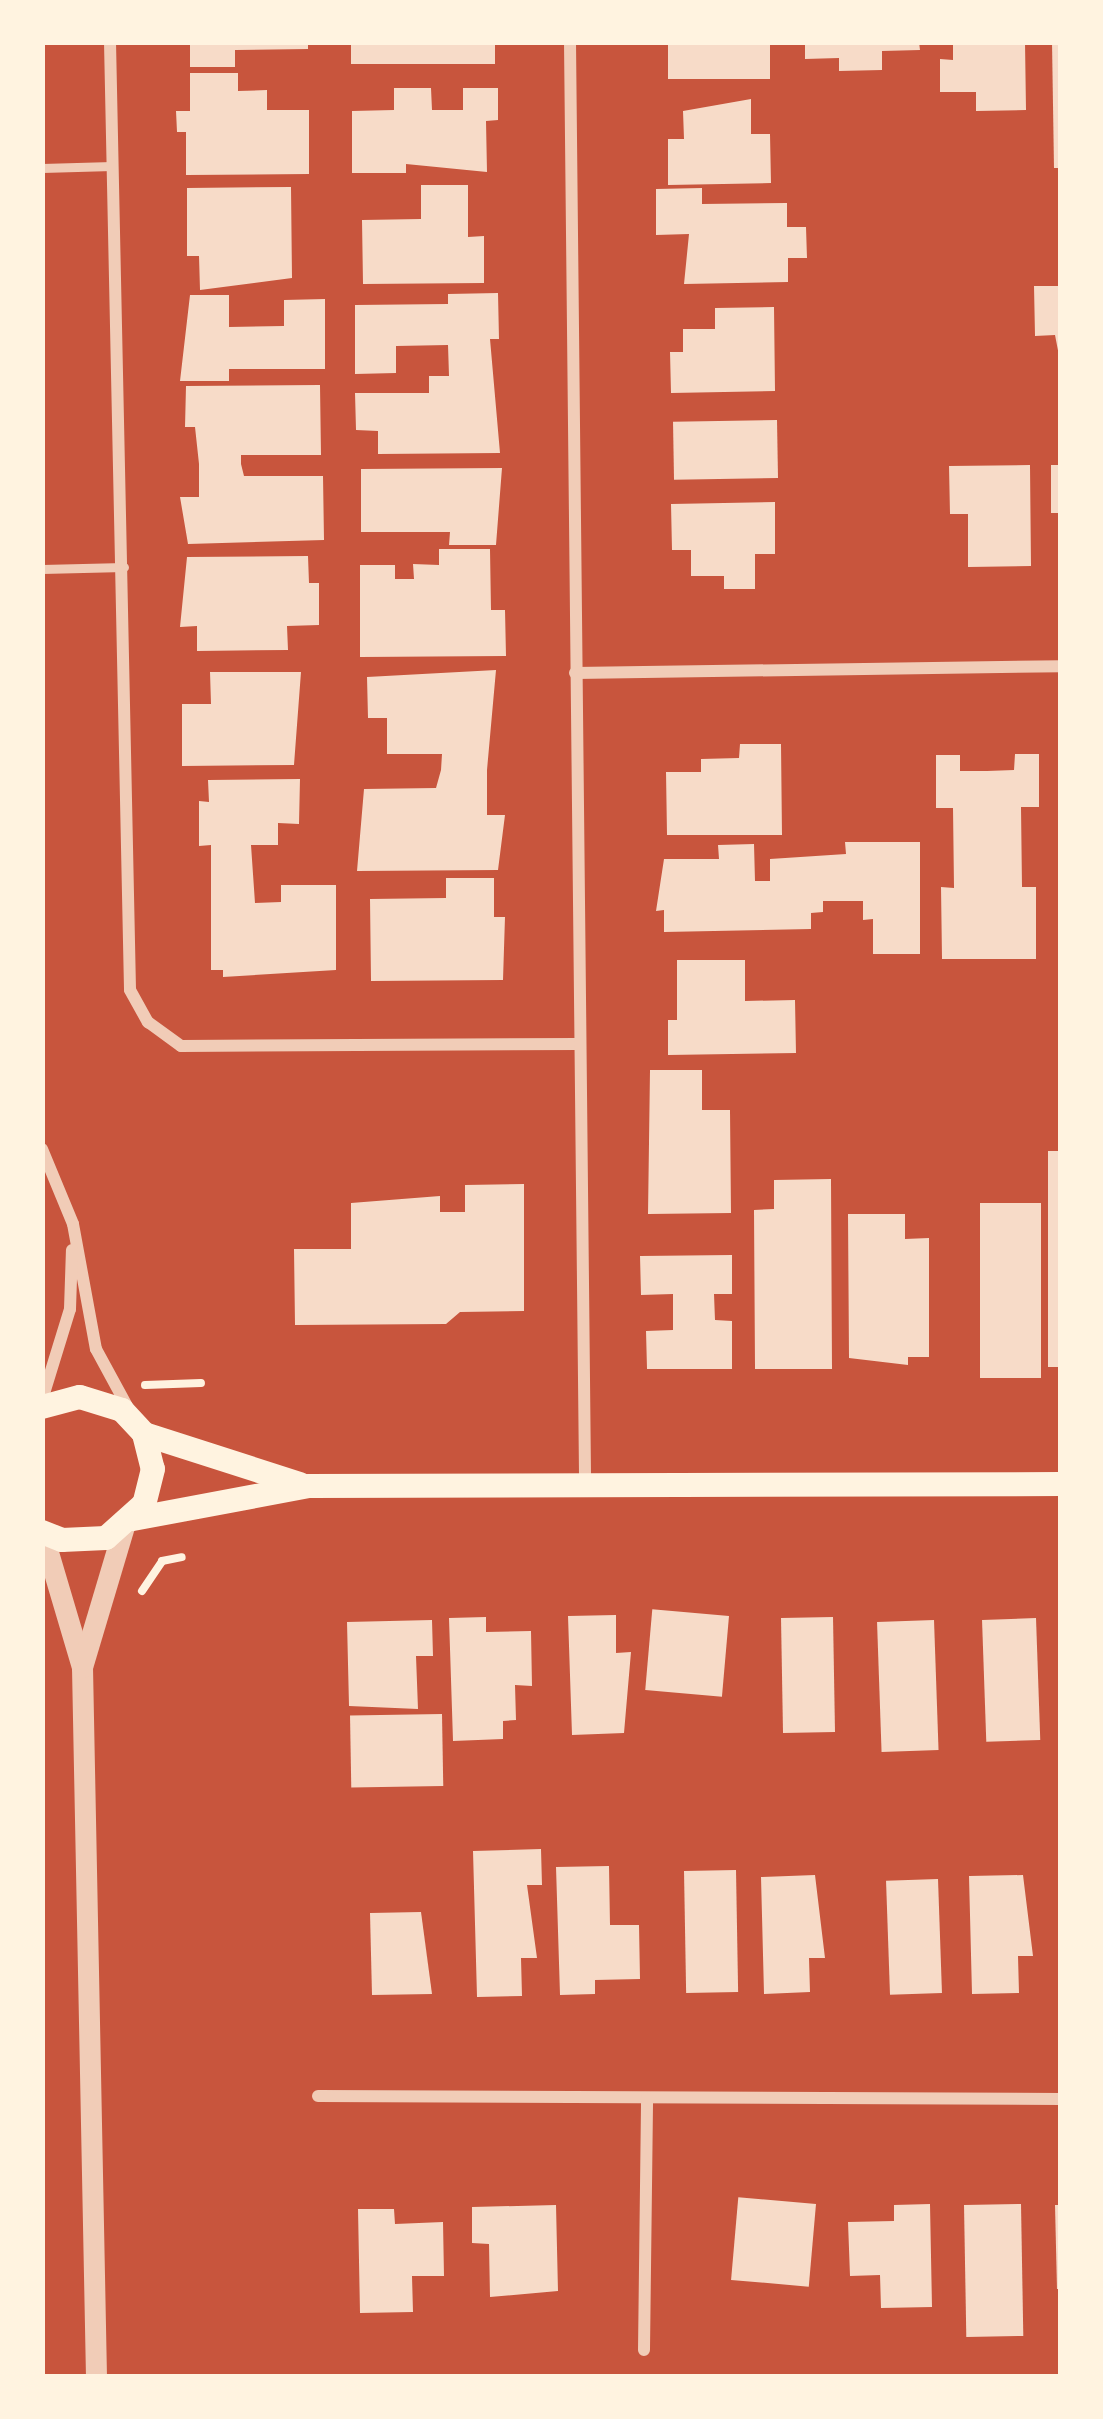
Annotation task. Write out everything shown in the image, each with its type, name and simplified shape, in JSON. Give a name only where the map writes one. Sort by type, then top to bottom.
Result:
[{"type":"main road","points":[[42,1404],[80,1396],[102,1400],[140,1430],[309,1486]]},
{"type":"main road","points":[[129,1523],[153,1469],[140,1430]]},
{"type":"main road","points":[[42,1532],[84,1542],[129,1523],[309,1486],[1061,1484]]},
{"type":"street","points":[[110,42],[130,990],[148,1022],[181,1046],[236,1050],[578,1044]]},
{"type":"street","points":[[569,42],[585,1484]]},
{"type":"street","points":[[574,673],[1061,666]]},
{"type":"street","points":[[42,1149],[73,1224],[96,1349],[140,1430]]},
{"type":"street","points":[[42,1404],[70,1309],[73,1224]]},
{"type":"street","points":[[82,1667],[129,1523]]},
{"type":"street","points":[[42,1532],[82,1667],[96,2377]]},
{"type":"street","points":[[318,2096],[1061,2098]]},
{"type":"street","points":[[644,2350],[646,2098]]},
{"type":"lane","points":[[42,168],[112,166]]},
{"type":"lane","points":[[42,569],[124,567]]},
{"type":"building","points":[[190,42],[308,42],[308,49],[235,50],[235,67],[190,67]]},
{"type":"building","points":[[351,42],[495,42],[495,64],[351,64]]},
{"type":"building","points":[[668,42],[770,42],[770,79],[668,79]]},
{"type":"building","points":[[805,42],[919,42],[920,50],[882,51],[882,70],[839,71],[839,58],[805,59]]},
{"type":"building","points":[[953,42],[1025,42],[1026,110],[976,111],[976,92],[940,92],[940,59],[953,60]]},
{"type":"building","points":[[1052,42],[1061,42],[1061,168],[1054,168]]},
{"type":"building","points":[[190,73],[238,73],[238,91],[267,90],[267,110],[309,110],[309,174],[186,175],[186,132],[177,132],[176,111],[190,111]]},
{"type":"building","points":[[394,88],[431,88],[432,110],[463,110],[463,88],[498,88],[498,120],[486,121],[487,172],[406,164],[406,173],[352,173],[352,111],[394,110]]},
{"type":"building","points":[[751,99],[751,134],[770,134],[771,183],[668,185],[668,139],[684,139],[683,111]]},
{"type":"building","points":[[421,185],[468,185],[468,237],[484,236],[484,283],[363,284],[362,220],[421,219]]},
{"type":"building","points":[[291,187],[292,278],[200,290],[199,256],[187,256],[187,188]]},
{"type":"building","points":[[702,188],[702,204],[787,203],[787,227],[806,227],[807,258],[788,258],[788,282],[684,284],[689,234],[656,235],[656,189]]},
{"type":"building","points":[[1034,286],[1061,286],[1061,366],[1055,335],[1035,336]]},
{"type":"building","points":[[498,293],[499,339],[490,339],[500,453],[378,454],[378,431],[356,430],[355,393],[429,393],[429,376],[449,376],[448,345],[396,346],[396,373],[355,374],[355,305],[448,304],[448,294]]},
{"type":"building","points":[[190,295],[229,295],[229,327],[284,326],[284,300],[325,299],[325,369],[229,369],[229,381],[180,381]]},
{"type":"building","points":[[774,307],[775,391],[671,393],[670,352],[683,352],[683,329],[715,329],[715,308]]},
{"type":"building","points":[[320,385],[321,455],[241,455],[241,464],[244,476],[323,476],[324,540],[188,544],[180,497],[199,497],[199,464],[195,427],[185,427],[186,386]]},
{"type":"building","points":[[777,420],[778,478],[674,480],[673,422]]},
{"type":"building","points":[[1030,465],[1031,566],[968,567],[968,514],[950,514],[949,466]]},
{"type":"building","points":[[1051,465],[1061,465],[1061,513],[1051,513]]},
{"type":"building","points":[[502,468],[496,545],[449,545],[450,532],[361,532],[361,469]]},
{"type":"building","points":[[775,502],[775,554],[755,554],[755,589],[724,589],[724,576],[691,576],[691,550],[672,550],[671,504]]},
{"type":"building","points":[[439,549],[490,549],[491,610],[505,610],[506,656],[360,657],[360,565],[395,565],[395,579],[414,579],[413,564],[439,565]]},
{"type":"building","points":[[308,556],[309,583],[319,583],[319,625],[287,626],[288,650],[197,651],[197,626],[180,627],[187,557]]},
{"type":"building","points":[[496,670],[487,815],[505,815],[498,870],[357,871],[364,789],[436,788],[442,754],[387,754],[387,718],[368,718],[367,677]]},
{"type":"building","points":[[210,672],[301,672],[294,765],[182,766],[182,704],[211,704]]},
{"type":"building","points":[[740,744],[781,744],[782,835],[667,835],[666,772],[701,772],[701,759],[739,758]]},
{"type":"building","points":[[1015,754],[1039,754],[1039,807],[1021,807],[1022,887],[1036,887],[1036,959],[942,959],[941,887],[954,888],[953,808],[936,808],[936,755],[960,755],[960,771],[987,771],[1014,770]]},
{"type":"building","points":[[300,779],[299,824],[278,823],[278,845],[251,845],[255,903],[281,902],[281,885],[336,885],[336,970],[223,977],[223,970],[211,970],[211,845],[199,846],[199,801],[209,802],[208,780]]},
{"type":"building","points":[[845,842],[920,842],[920,954],[873,954],[873,919],[863,920],[863,901],[823,901],[823,912],[811,913],[811,929],[664,932],[664,910],[656,911],[664,859],[719,859],[718,845],[754,844],[755,881],[770,881],[770,859],[846,854]]},
{"type":"building","points":[[446,878],[494,878],[494,917],[505,917],[503,980],[371,981],[370,899],[446,898]]},
{"type":"building","points":[[677,960],[745,960],[745,1001],[795,1000],[796,1053],[668,1055],[668,1020],[677,1020]]},
{"type":"building","points":[[650,1070],[702,1070],[702,1110],[730,1110],[731,1213],[648,1214]]},
{"type":"building","points":[[1048,1151],[1061,1151],[1061,1367],[1048,1367]]},
{"type":"building","points":[[831,1179],[832,1369],[755,1369],[754,1210],[774,1209],[774,1180]]},
{"type":"building","points":[[524,1184],[524,1311],[460,1312],[446,1324],[295,1325],[294,1249],[351,1249],[351,1203],[440,1196],[440,1212],[465,1212],[465,1185]]},
{"type":"building","points":[[980,1203],[1041,1203],[1041,1378],[980,1378]]},
{"type":"building","points":[[848,1214],[905,1214],[905,1239],[929,1238],[929,1357],[908,1357],[908,1365],[849,1358]]},
{"type":"building","points":[[732,1255],[732,1294],[714,1294],[715,1320],[732,1321],[732,1369],[647,1369],[646,1331],[673,1330],[673,1294],[641,1295],[640,1256]]},
{"type":"building","points":[[652,1609],[729,1616],[722,1697],[645,1690]]},
{"type":"building","points":[[616,1615],[616,1653],[631,1652],[624,1733],[572,1735],[568,1616]]},
{"type":"building","points":[[486,1617],[486,1632],[531,1631],[532,1686],[515,1685],[516,1720],[503,1721],[503,1739],[453,1741],[449,1618]]},
{"type":"building","points":[[833,1617],[835,1732],[783,1733],[781,1618]]},
{"type":"building","points":[[1036,1618],[1040,1740],[986,1742],[982,1620]]},
{"type":"building","points":[[432,1620],[433,1656],[416,1656],[418,1709],[349,1706],[347,1622]]},
{"type":"building","points":[[934,1620],[939,1750],[882,1752],[877,1622]]},
{"type":"building","points":[[442,1714],[443,1786],[351,1788],[350,1716]]},
{"type":"building","points":[[541,1849],[542,1885],[527,1885],[537,1958],[521,1958],[522,1996],[477,1997],[473,1851]]},
{"type":"building","points":[[609,1866],[610,1925],[639,1925],[640,1979],[595,1980],[595,1994],[560,1995],[556,1867]]},
{"type":"building","points":[[736,1870],[738,1992],[686,1993],[684,1871]]},
{"type":"building","points":[[815,1875],[825,1958],[809,1958],[810,1992],[764,1994],[761,1877]]},
{"type":"building","points":[[1023,1875],[1033,1956],[1018,1956],[1019,1993],[972,1994],[969,1876]]},
{"type":"building","points":[[938,1879],[942,1993],[890,1995],[886,1881]]},
{"type":"building","points":[[421,1912],[432,1994],[372,1995],[370,1913]]},
{"type":"building","points":[[738,2197],[816,2204],[809,2287],[731,2280]]},
{"type":"building","points":[[930,2204],[932,2307],[881,2308],[880,2275],[850,2276],[848,2222],[894,2221],[894,2205]]},
{"type":"building","points":[[1021,2204],[1023,2336],[966,2337],[964,2205]]},
{"type":"building","points":[[556,2205],[558,2291],[490,2297],[489,2244],[472,2243],[472,2207]]},
{"type":"building","points":[[1055,2205],[1061,2205],[1061,2289],[1057,2289]]},
{"type":"building","points":[[358,2209],[394,2209],[395,2224],[443,2222],[444,2276],[412,2276],[413,2312],[360,2313]]}]
